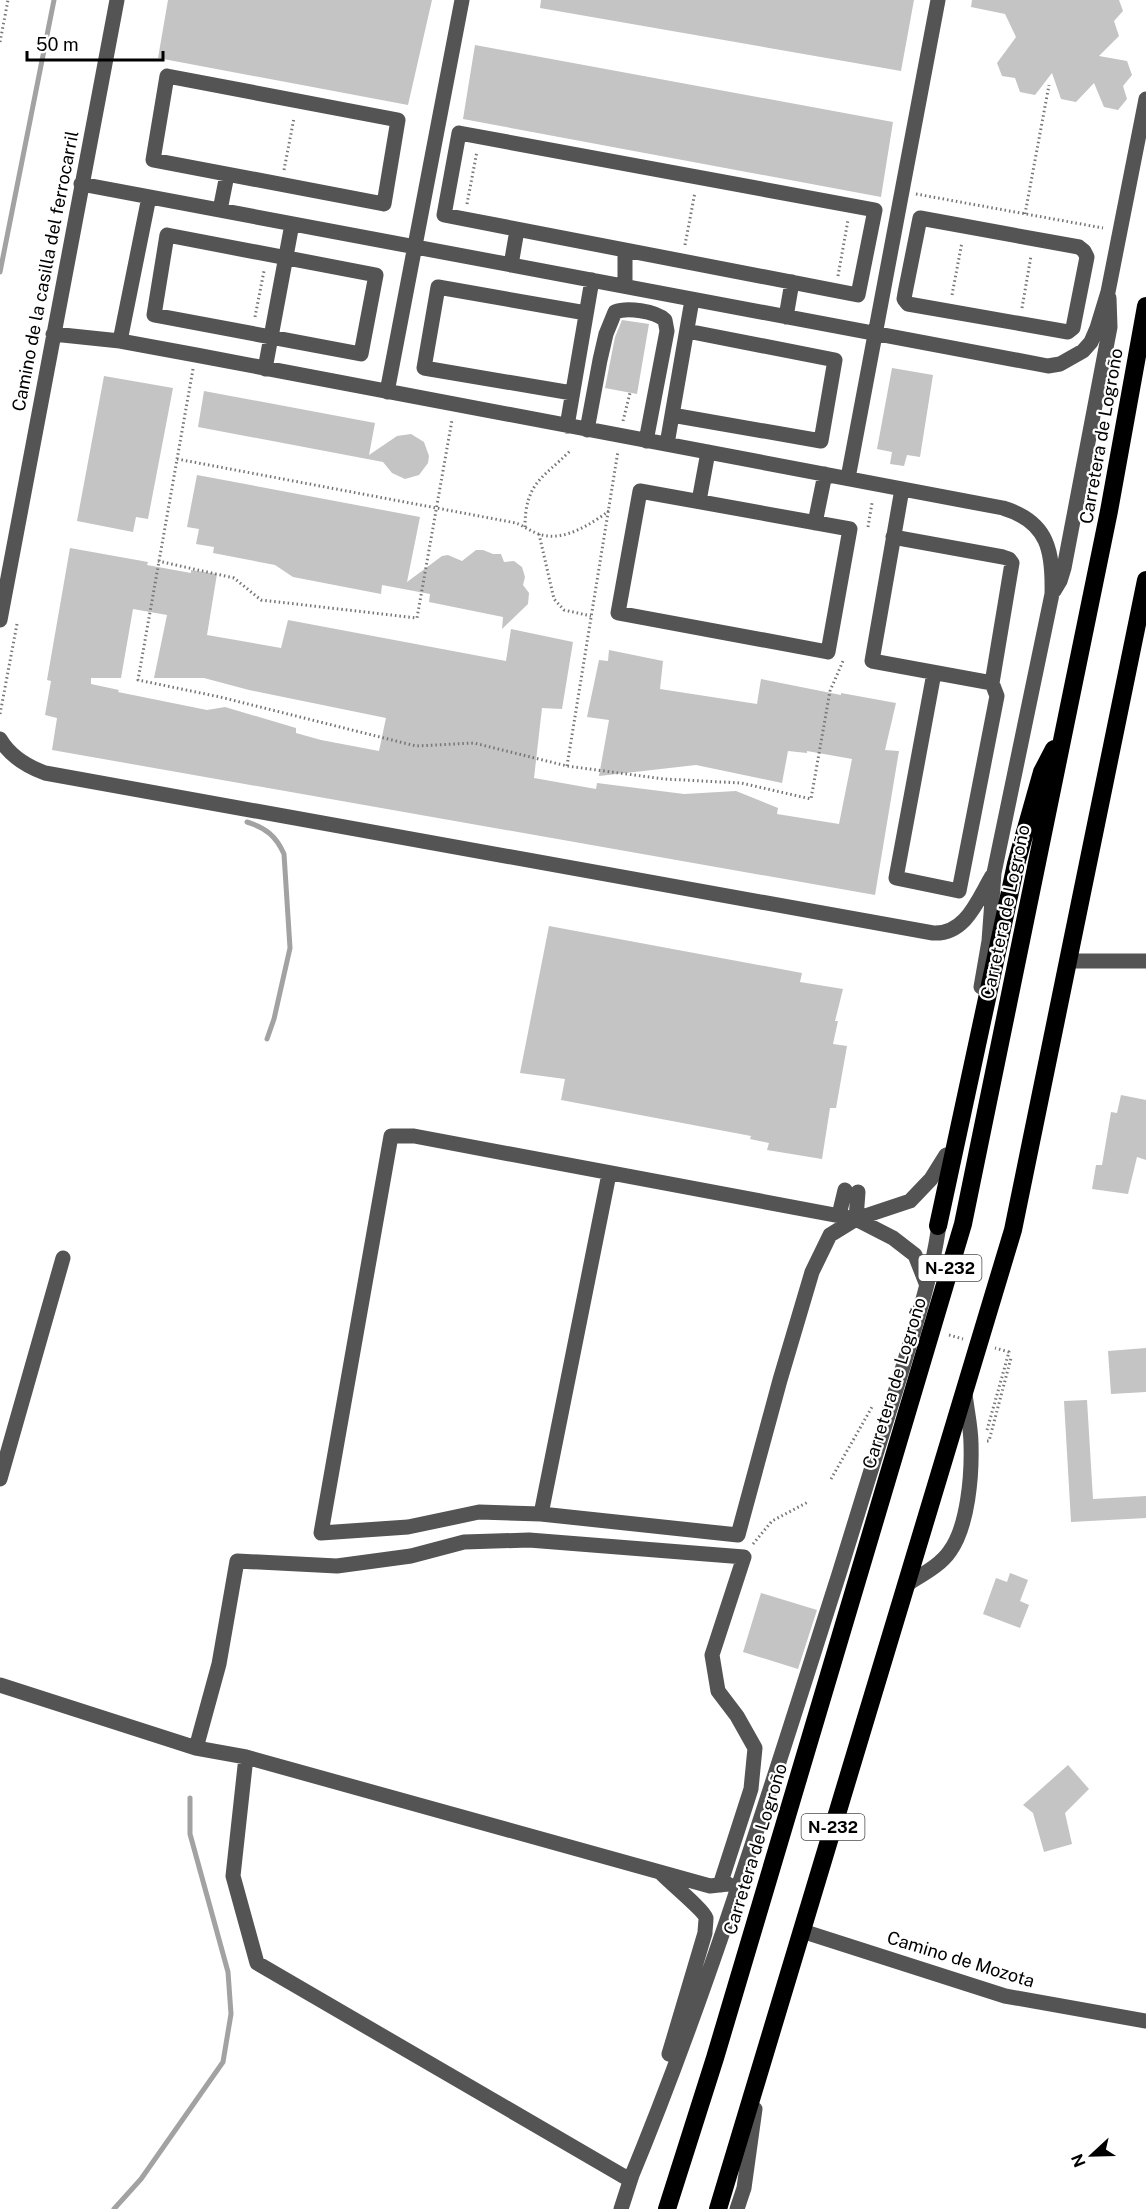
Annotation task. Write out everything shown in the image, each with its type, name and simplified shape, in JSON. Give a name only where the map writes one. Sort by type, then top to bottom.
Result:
[{"type":"highway","name":"Carretera de Logroño","points":[[667,2209],[715,2058],[963,1224],[1109,511],[1146,306]]},
{"type":"highway","name":"N-232","points":[[718,2209],[1013,1230],[1146,580]]},
{"type":"highway","points":[[938,1226],[1016,864],[1041,772],[1064,732]]},
{"type":"street","name":"Camino de la casilla del ferrocarril","points":[[0,620],[117,0]]},
{"type":"street","points":[[387,392],[462,0]]},
{"type":"street","points":[[848,478],[938,0]]},
{"type":"street","points":[[168,76],[398,120],[384,204],[227,175],[153,160],[168,76]]},
{"type":"street","points":[[81,184],[1048,366],[1060,364],[1083,351],[1091,342],[1108,292],[1146,99]]},
{"type":"street","points":[[874,210],[858,295],[444,215],[459,133],[965,226],[1079,248],[1087,257],[1074,324],[1068,332],[950,309],[908,304],[904,299],[920,218]]},
{"type":"street","points":[[220,210],[227,175]]},
{"type":"street","points":[[120,341],[149,197]]},
{"type":"street","points":[[265,369],[292,224]]},
{"type":"street","points":[[511,265],[517,230]]},
{"type":"street","points":[[168,234],[376,275],[361,354],[270,337],[154,315],[168,234]]},
{"type":"street","points":[[624,251],[625,286]]},
{"type":"street","points":[[891,256],[911,261]]},
{"type":"street","points":[[567,426],[591,280]]},
{"type":"street","points":[[786,317],[792,282]]},
{"type":"street","points":[[572,393],[424,368],[438,287],[586,313]]},
{"type":"street","points":[[1052,594],[1060,581],[1064,568],[1108,338],[1111,320],[1108,292]]},
{"type":"street","points":[[667,444],[692,300]]},
{"type":"street","points":[[587,430],[606,334],[615,312],[626,309],[658,315],[664,320],[667,331],[646,441]]},
{"type":"street","points":[[672,415],[821,441],[836,360],[687,331]]},
{"type":"street","points":[[53,334],[120,341],[1003,508],[1027,518],[1043,535],[1049,550],[1052,564],[1052,594],[994,873],[989,941],[946,1155],[938,1226],[926,1283],[867,1486],[739,1882],[663,2102],[630,2180]]},
{"type":"street","points":[[699,501],[708,452]]},
{"type":"street","points":[[815,523],[825,474]]},
{"type":"street","points":[[902,489],[872,661],[992,684]]},
{"type":"street","points":[[640,491],[699,501],[850,530],[828,652],[618,614],[640,491]]},
{"type":"street","points":[[893,537],[1003,557],[1012,563],[992,684],[997,696],[959,891],[896,878],[934,673]]},
{"type":"street","points":[[0,739],[21,762],[45,773],[933,933],[945,932],[966,920],[994,873]]},
{"type":"street","points":[[1068,961],[1146,962]]},
{"type":"street","points":[[926,1283],[915,1255],[893,1238],[856,1219],[414,1136],[391,1136],[321,1533],[408,1527],[479,1512],[542,1514],[738,1535],[812,1272],[830,1235],[856,1219],[910,1201],[931,1179],[946,1155]]},
{"type":"street","points":[[542,1514],[609,1174]]},
{"type":"street","points":[[839,1215],[852,1191],[856,1219]]},
{"type":"street","points":[[0,1479],[63,1258]]},
{"type":"street","points":[[906,1585],[943,1559],[957,1539],[968,1494],[970,1466],[971,1444],[965,1391]]},
{"type":"street","points":[[196,1748],[219,1664],[237,1561],[337,1566],[411,1557],[464,1542],[529,1540],[744,1557],[712,1655],[718,1690],[737,1716],[755,1748],[751,1789],[720,1885]]},
{"type":"street","points":[[0,1685],[196,1748],[246,1757],[710,1886],[739,1882]]},
{"type":"street","points":[[246,1757],[233,1876],[257,1963],[630,2180]]},
{"type":"street","points":[[621,2209],[705,1933],[706,1918],[702,1911],[657,1870]]},
{"type":"street","name":"Camino de Mozota","points":[[802,1931],[1005,1996],[1146,2021]]},
{"type":"street","points":[[737,2209],[744,2188],[760,2070]]},
{"type":"path","points":[[0,42],[8,0]]},
{"type":"path","points":[[1025,214],[1049,85]]},
{"type":"path","points":[[682,261],[698,177]]},
{"type":"path","points":[[914,193],[1103,228]]},
{"type":"path","points":[[1019,322],[1039,216]]},
{"type":"path","points":[[950,309],[965,226]]},
{"type":"path","points":[[196,355],[138,680],[220,697],[416,746],[474,743],[567,766],[664,779],[741,783],[811,799],[830,691],[842,667],[844,656]]},
{"type":"path","points":[[622,425],[630,393]]},
{"type":"path","points":[[158,561],[234,578],[261,600],[417,618],[452,420]]},
{"type":"path","points":[[567,766],[619,446]]},
{"type":"path","points":[[525,526],[528,498],[535,485],[548,469],[570,451]]},
{"type":"path","points":[[177,459],[516,523],[546,536],[578,530],[609,511]]},
{"type":"path","points":[[868,526],[872,503]]},
{"type":"path","points":[[539,534],[554,599],[564,610],[591,616]]},
{"type":"path","points":[[944,1333],[966,1340]]},
{"type":"path","points":[[987,1346],[1009,1352],[984,1440],[989,1441],[1011,1358]]},
{"type":"path","points":[[831,1479],[872,1407]]},
{"type":"path","points":[[744,1557],[772,1521],[808,1502]]},
{"type":"building","points":[[168,0],[432,0],[408,105],[158,58]]},
{"type":"building","points":[[541,0],[914,0],[901,71],[540,8]]},
{"type":"building","points":[[972,0],[1119,0],[1123,11],[1114,21],[1119,36],[1099,56],[1127,61],[1132,75],[1123,86],[1127,99],[1118,110],[1104,107],[1094,83],[1076,102],[1061,99],[1052,73],[1035,95],[1020,92],[1015,78],[1002,76],[997,63],[1016,37],[1005,14],[971,7]]},
{"type":"building","points":[[475,45],[893,122],[881,197],[463,119]]},
{"type":"building","points":[[622,320],[649,324],[637,394],[605,388],[615,337]]},
{"type":"building","points":[[892,368],[933,375],[920,457],[907,455],[904,466],[890,464],[892,452],[877,449]]},
{"type":"building","points":[[104,376],[173,388],[148,519],[136,517],[133,532],[77,521]]},
{"type":"building","points":[[204,391],[375,423],[369,455],[397,436],[411,434],[424,442],[429,456],[428,463],[419,475],[405,479],[392,473],[383,462],[198,427]]},
{"type":"building","points":[[197,475],[420,517],[407,582],[442,556],[448,555],[462,561],[476,550],[483,550],[501,554],[504,562],[514,561],[522,567],[525,577],[523,585],[529,593],[528,604],[502,629],[503,617],[429,602],[430,594],[382,585],[381,594],[293,577],[275,565],[213,553],[214,547],[196,544],[199,529],[187,527]]},
{"type":"building","points":[[70,548],[148,562],[147,565],[191,573],[191,570],[217,574],[207,635],[281,648],[288,620],[506,661],[511,629],[573,642],[562,709],[542,708],[534,778],[596,789],[597,783],[684,794],[736,791],[778,808],[777,814],[839,824],[852,759],[807,751],[807,753],[788,751],[782,783],[696,765],[599,776],[609,720],[587,717],[599,660],[608,661],[609,650],[663,661],[660,689],[757,704],[761,679],[896,703],[885,750],[899,751],[875,895],[52,750],[57,718],[45,715],[51,681],[47,680]],"holes":[[[133,609],[167,615],[154,678],[204,678],[249,690],[386,718],[379,751],[296,733],[296,728],[225,707],[207,710],[118,692],[119,690],[91,684],[91,678],[121,678]]]},
{"type":"building","points":[[549,926],[802,973],[800,982],[843,989],[835,1021],[838,1021],[833,1044],[847,1046],[836,1108],[830,1108],[822,1159],[767,1150],[769,1143],[750,1139],[751,1136],[561,1100],[565,1079],[520,1073]]},
{"type":"building","points":[[1121,1095],[1146,1100],[1146,1160],[1137,1157],[1128,1194],[1092,1189],[1096,1165],[1102,1165],[1111,1112],[1117,1113]]},
{"type":"building","points":[[1146,1348],[1146,1392],[1111,1394],[1108,1351]]},
{"type":"building","points":[[1087,1400],[1093,1499],[1146,1496],[1146,1518],[1071,1522],[1064,1401]]},
{"type":"building","points":[[1010,1573],[1028,1580],[1020,1601],[1029,1605],[1020,1628],[983,1614],[996,1578],[1007,1582]]},
{"type":"building","points":[[761,1593],[817,1610],[798,1669],[743,1652]]},
{"type":"building","points":[[1068,1765],[1089,1789],[1065,1813],[1072,1844],[1044,1852],[1033,1813],[1023,1805]]},
{"type":"waterway","points":[[0,272],[54,0]]},
{"type":"waterway","points":[[247,822],[270,834],[278,842],[284,854],[290,948],[274,1019],[267,1039]]},
{"type":"waterway","points":[[114,2209],[141,2179],[223,2062],[231,2014],[228,1972],[190,1834],[190,1798]]}]
